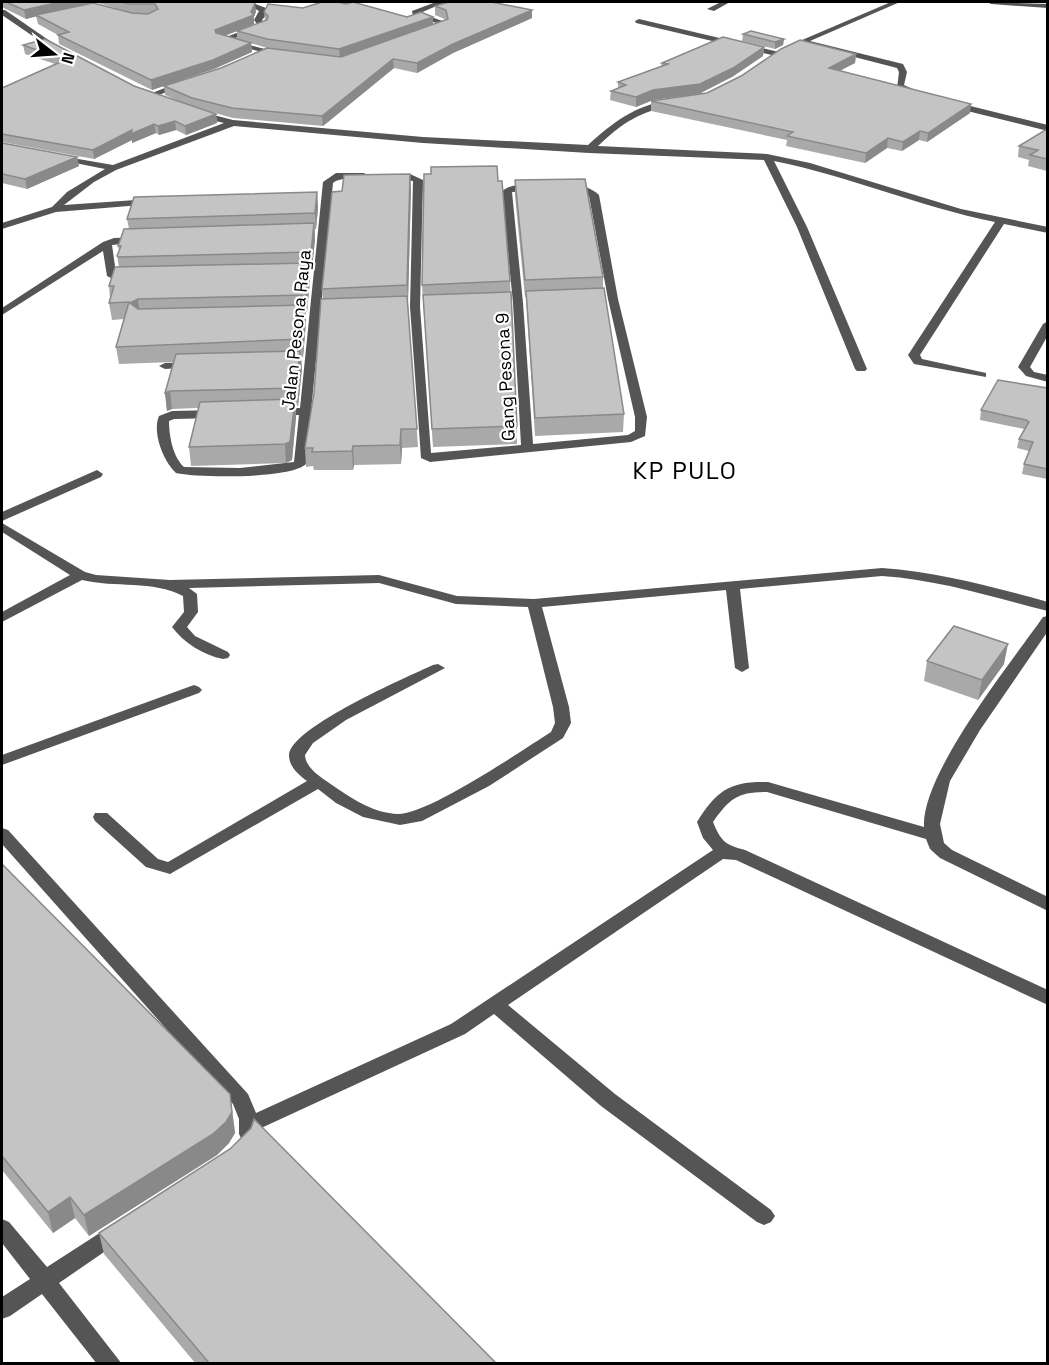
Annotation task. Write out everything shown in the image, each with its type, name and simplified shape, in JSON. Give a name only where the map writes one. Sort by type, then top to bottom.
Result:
[{"type":"street","points":[[245,2],[263,10],[258,20],[263,26],[222,40],[276,53]]},
{"type":"street","points":[[420,34],[443,26],[444,23],[416,14],[416,11],[442,2]]},
{"type":"street","points":[[711,9],[726,2]]},
{"type":"street","points":[[768,59],[801,41],[896,2]]},
{"type":"street","points":[[991,2],[1047,6]]},
{"type":"street","points":[[2,12],[18,25],[66,53]]},
{"type":"street","points":[[639,21],[776,54]]},
{"type":"street","points":[[18,25],[29,22]]},
{"type":"street","points":[[801,41],[900,66],[903,72],[900,86],[906,91],[924,96]]},
{"type":"street","points":[[248,60],[267,52]]},
{"type":"street","points":[[161,99],[147,92],[196,80]]},
{"type":"street","points":[[589,150],[623,118],[656,104],[682,102]]},
{"type":"street","points":[[946,103],[1047,128]]},
{"type":"street","points":[[189,112],[233,123],[423,140],[767,158],[807,165],[927,203],[1047,230]]},
{"type":"street","points":[[56,209],[71,192],[140,156],[233,123]]},
{"type":"street","points":[[48,155],[117,168]]},
{"type":"street","points":[[767,158],[802,227],[861,369]]},
{"type":"street","name":"Jalan Pesona Raya","points":[[228,413],[172,415],[163,419],[172,462],[177,469],[192,473],[289,469],[300,464],[307,411],[304,362],[315,314],[313,274],[324,234],[328,182],[336,176],[410,177],[418,180],[415,307],[425,456],[435,458],[527,449]]},
{"type":"street","name":"Gang Pesona 9","points":[[527,449],[518,303],[507,191],[514,188],[540,188]]},
{"type":"street","points":[[527,449],[631,438],[642,433],[641,417],[607,300],[594,195],[587,189],[551,188]]},
{"type":"street","points":[[316,197],[327,196]]},
{"type":"street","points":[[2,226],[56,209],[166,201]]},
{"type":"street","points":[[982,375],[918,362],[914,356],[1001,221]]},
{"type":"street","points":[[312,234],[324,234]]},
{"type":"street","points":[[2,312],[110,243],[148,240]]},
{"type":"street","points":[[110,243],[111,274],[119,279],[146,279]]},
{"type":"street","points":[[1046,328],[1024,367],[1030,374],[1047,379]]},
{"type":"street","points":[[165,366],[209,365]]},
{"type":"street","points":[[262,412],[307,411]]},
{"type":"street","points":[[2,517],[97,474]]},
{"type":"street","points":[[2,527],[81,575],[108,580],[170,584],[374,579],[456,600],[534,603],[882,572],[915,573],[948,579],[1047,607]]},
{"type":"street","points":[[2,618],[81,575]]},
{"type":"street","points":[[170,584],[190,594],[191,612],[179,627],[190,639],[223,655]]},
{"type":"street","points":[[732,584],[742,668]]},
{"type":"street","points":[[438,668],[375,698],[307,738],[298,751],[297,762],[318,782],[369,815],[405,819],[416,817],[483,782],[557,735],[563,723],[561,707],[534,603]]},
{"type":"street","points":[[1047,620],[973,729],[942,781],[935,804],[933,835],[936,845],[946,854],[1047,905]]},
{"type":"street","points":[[2,760],[194,690]]},
{"type":"street","points":[[101,817],[152,863],[166,868],[174,867],[318,782]]},
{"type":"street","points":[[726,852],[711,837],[705,822],[720,800],[744,786],[768,787],[933,835]]},
{"type":"street","points":[[2,834],[241,1100],[249,1125],[249,1138],[239,1152]]},
{"type":"street","points":[[249,1125],[458,1029],[716,854],[726,852],[739,854],[1047,998]]},
{"type":"street","points":[[495,1004],[608,1100],[764,1216]]},
{"type":"street","points":[[2,1309],[42,1280],[129,1225]]},
{"type":"street","points":[[2,1228],[111,1364]]},
{"type":"building","points":[[6,2],[60,2],[24,10]]},
{"type":"building","points":[[121,2],[252,2],[255,3],[251,12],[254,15],[215,30],[216,33],[251,43],[213,60],[151,80],[58,35],[69,32],[36,15],[93,3],[132,13],[148,14],[158,9],[155,4]]},
{"type":"building","points":[[322,2],[346,4],[353,2],[407,17],[421,12],[433,17],[339,49],[267,39],[237,31],[267,20],[268,16],[264,12],[268,4],[303,8]]},
{"type":"building","points":[[449,2],[491,2],[532,10],[453,44],[417,63],[393,59],[322,116],[232,108],[192,98],[164,86],[221,68],[267,48],[341,57],[448,19],[446,10],[435,6]]},
{"type":"building","points":[[751,31],[784,39],[775,42],[743,34]]},
{"type":"building","points":[[723,37],[764,47],[733,68],[700,84],[653,90],[636,97],[611,91],[626,85],[618,82],[668,64],[662,63]]},
{"type":"building","points":[[45,39],[134,86],[216,114],[185,126],[175,121],[158,126],[154,124],[131,134],[132,130],[93,150],[2,134],[2,88],[65,60],[23,45]]},
{"type":"building","points":[[800,40],[856,54],[829,68],[971,104],[928,133],[920,131],[903,142],[888,138],[866,153],[787,136],[793,132],[651,101],[707,93],[741,76],[781,49]]},
{"type":"building","points":[[1047,129],[1047,159],[1030,155],[1038,150],[1019,146]]},
{"type":"building","points":[[2,143],[77,157],[25,179],[2,174]]},
{"type":"building","points":[[497,166],[498,181],[502,181],[510,281],[422,285],[424,174],[431,174],[431,167]]},
{"type":"building","points":[[410,174],[407,285],[322,289],[332,192],[342,191],[344,175]]},
{"type":"building","points":[[585,179],[603,277],[525,280],[515,180]]},
{"type":"building","points":[[317,192],[315,213],[127,219],[134,197]]},
{"type":"building","points":[[314,223],[311,252],[117,256],[124,229]]},
{"type":"building","points":[[309,263],[306,295],[138,299],[130,303],[138,309],[305,305],[302,339],[116,347],[129,302],[109,303],[114,286],[109,286],[115,267]]},
{"type":"building","points":[[604,288],[624,414],[535,418],[526,291]]},
{"type":"building","points":[[511,292],[517,426],[432,429],[423,295]]},
{"type":"building","points":[[407,296],[417,429],[401,429],[400,445],[353,446],[352,451],[312,452],[313,448],[305,448],[314,393],[321,299]]},
{"type":"building","points":[[300,351],[296,388],[170,391],[165,393],[176,354]]},
{"type":"building","points":[[998,380],[1047,388],[1047,469],[1024,464],[1033,442],[1019,439],[1029,422],[981,410]]},
{"type":"building","points":[[295,399],[290,442],[189,447],[200,402]]},
{"type":"building","points":[[954,626],[1008,644],[982,680],[927,661]]},
{"type":"building","points":[[2,864],[230,1094],[232,1112],[226,1122],[213,1134],[84,1215],[70,1197],[48,1212],[2,1156]]},
{"type":"building","points":[[254,1119],[497,1364],[210,1364],[99,1233],[230,1149],[251,1128]]},
{"type":"district","name":"KP PULO","points":[[685,470]]}]
